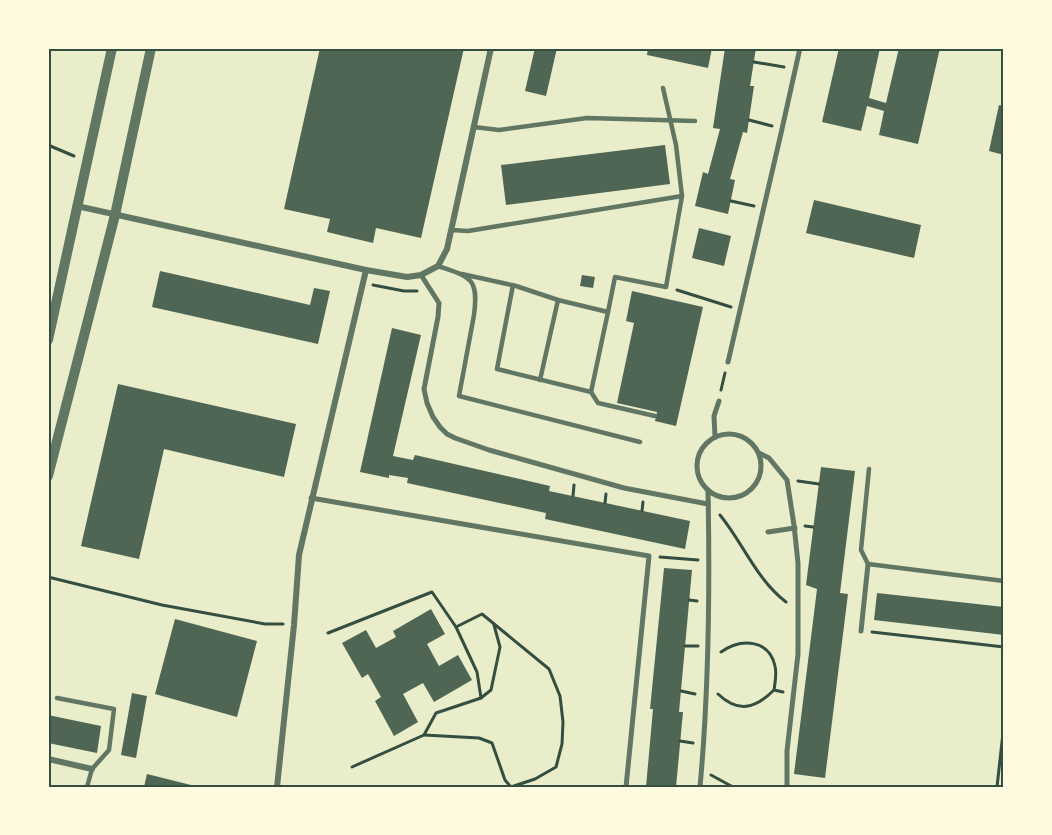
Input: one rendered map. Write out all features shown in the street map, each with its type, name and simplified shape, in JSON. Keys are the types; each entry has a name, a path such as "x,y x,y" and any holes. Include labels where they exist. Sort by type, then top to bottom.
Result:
{"street":[{"path":"48,340 112,48"},
{"path":"48,476 115,215 151,48"},
{"path":"77,206 366,270 407,277 421,275 438,266 447,249 490,48"},
{"path":"728,362 800,48"},
{"path":"277,787 299,555 366,270"},
{"path":"421,275 439,303 424,389 426,404 447,434 489,450 624,488 708,504"},
{"path":"715,437 714,416 719,401"},
{"path":"735,434 753,444 759,453 760,474 748,492 738,496 727,498 717,496 701,482 697,472 700,451 715,437 735,434"},
{"path":"759,453 769,458 787,480 798,563 798,654 787,751 787,787"},
{"path":"700,787 705,732 709,561 708,490"},
{"path":"311,498 649,556 626,787"},
{"path":"768,532 795,528"},
{"path":"861,631 868,564"},
{"path":"48,759 92,769"}],"lane":[{"path":"591,392 615,277 666,287 682,196 676,145 663,88"},
{"path":"474,127 499,130 587,118 695,121"},
{"path":"452,230 468,231 682,196"},
{"path":"438,266 608,312"},
{"path":"462,274 471,280 475,288 476,302 459,396 640,442"},
{"path":"513,285 497,369 591,392 598,403 655,416"},
{"path":"540,380 558,300"},
{"path":"869,469 861,550 868,564 1004,581"},
{"path":"57,698 114,709 109,750 92,769 87,787"}],"path":[{"path":"754,62 795,69"},
{"path":"749,120 782,129"},
{"path":"730,201 764,208"},
{"path":"666,287 740,310"},
{"path":"719,401 728,362"},
{"path":"787,480 819,484"},
{"path":"708,504 722,516 759,574 776,594 799,613"},
{"path":"649,556 709,561"},
{"path":"48,578 162,605 265,624 294,625"},
{"path":"328,633 432,592 456,627 477,672 481,698"},
{"path":"352,767 424,735 479,738 492,743 505,780 511,787 535,779 556,767 562,744 563,722 560,696 549,669 482,614 456,627"},
{"path":"424,735 436,713 481,698 491,690 500,647 494,623"},
{"path":"861,631 1004,647"},
{"path":"717,692 731,705 750,706 763,701 774,690 776,671 775,663 768,652 760,646 741,642 721,652"},
{"path":"774,690 793,695"},
{"path":"997,787 1004,724"},
{"path":"702,770 732,787"}],"building":[{"path":"320,48 464,48 421,238 376,228 373,243 327,232 330,219 284,209"},
{"path":"535,48 557,48 546,96 525,91"},
{"path":"648,48 712,48 708,68 647,55"},
{"path":"725,48 756,48 750,86 754,86 747,133 743,132 730,179 735,180 728,214 695,206 703,172 708,174 720,129 713,128"},
{"path":"839,48 880,48 869,98 886,103 899,48 940,48 918,144 879,135 884,111 867,106 861,131 822,122"},
{"path":"999,105 1004,106 1004,155 989,151"},
{"path":"665,145 670,184 506,205 501,165"},
{"path":"814,200 921,225 914,258 806,233"},
{"path":"699,228 731,236 724,266 692,258"},
{"path":"160,271 310,305 314,288 330,291 318,344 152,307"},
{"path":"582,275 595,277 593,288 580,286"},
{"path":"632,291 703,307 676,426 655,421 657,412 617,403 634,323 626,321"},
{"path":"392,328 421,335 393,456 413,460 415,455 550,486 549,491 690,521 685,549 545,519 546,513 407,483 408,478 389,475 389,478 360,472"},
{"path":"118,384 296,424 284,477 164,449 139,559 81,546"},
{"path":"821,467 855,471 840,593 848,594 825,778 794,774 817,589 806,585"},
{"path":"664,568 692,570 679,712 683,712 676,787 646,787 653,709 650,709"},
{"path":"877,593 1004,607 1004,635 874,620"},
{"path":"431,609 445,634 427,644 439,666 458,655 472,680 434,702 423,683 403,694 418,722 394,736 375,701 381,697 368,674 362,678 342,643 366,630 376,648 396,637 393,631"},
{"path":"175,619 257,641 237,717 155,694"},
{"path":"132,693 147,696 136,758 121,755"},
{"path":"48,715 101,726 97,753 48,743"},
{"path":"147,774 195,786 195,787 144,787"}]}
